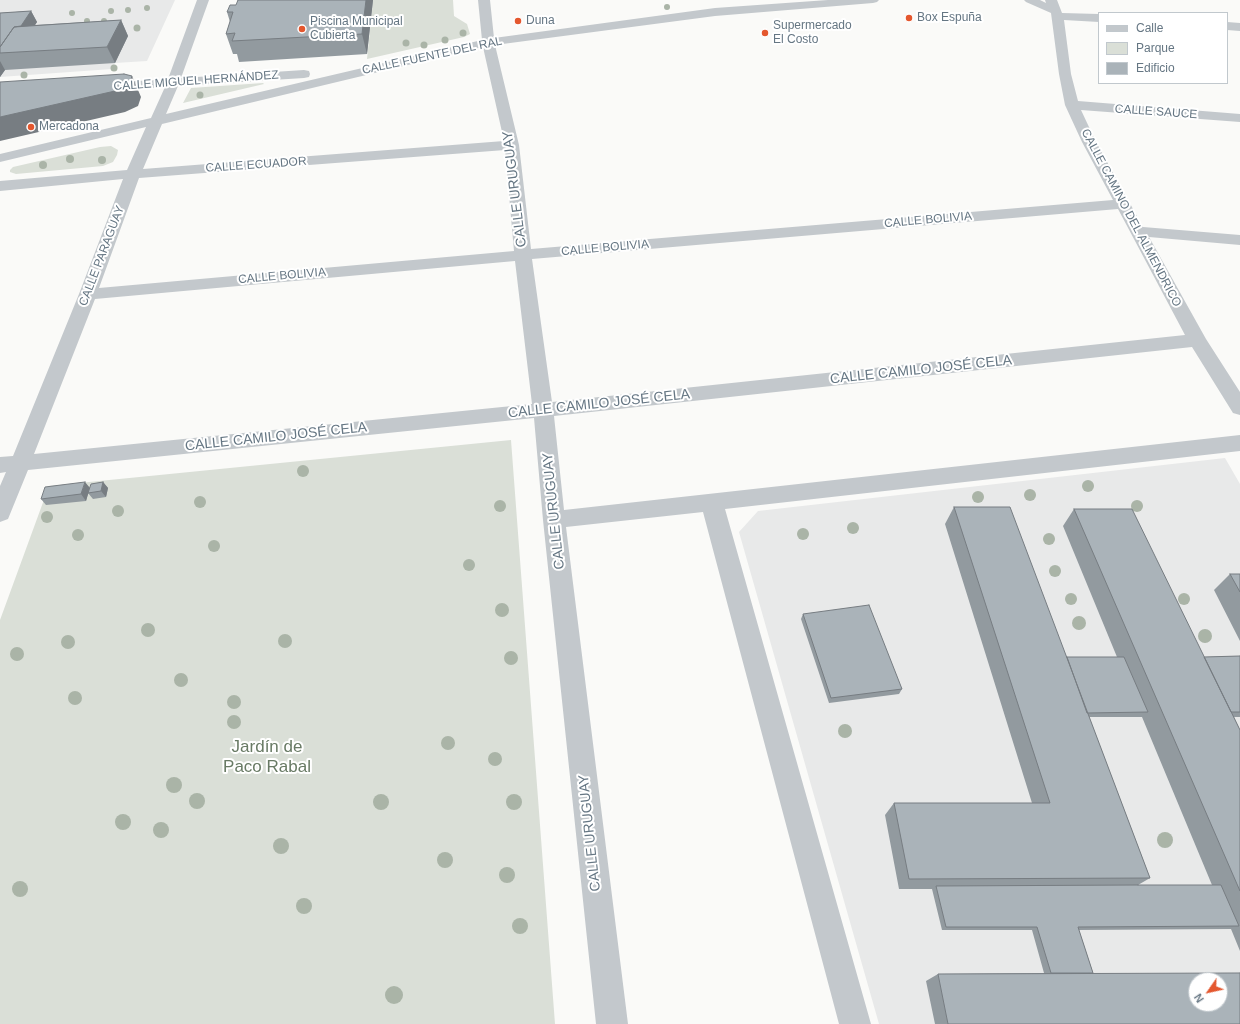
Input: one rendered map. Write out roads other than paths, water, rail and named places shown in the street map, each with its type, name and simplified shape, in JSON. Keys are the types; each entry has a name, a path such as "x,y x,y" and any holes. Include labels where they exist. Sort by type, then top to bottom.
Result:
{"street":[{"name":"CALLE PARAGUAY","path":"0,513 88,294 133,174 173,83 203,0"},
{"name":"CALLE URUGUAY","path":"484,0 488,42 512,145 523,255 543,410 554,520 612,1024"},
{"name":"CALLE FUENTE DEL RAL","path":"0,158 488,42 773,4 873,0"},
{"path":"1030,0 1057,14 1098,18"},
{"name":"CALLE CAMINO DEL ALMENDRICO","path":"1051,0 1057,14 1065,74 1072,105 1089,142 1197,340 1240,408"},
{"path":"1057,14 1069,3"},
{"path":"1228,26 1240,27"},
{"name":"CALLE MIGUEL HERNÁNDEZ","path":"94,88 367,70"},
{"name":"CALLE SAUCE","path":"1072,105 1240,118"},
{"name":"CALLE ECUADOR","path":"0,186 133,174 512,145"},
{"name":"CALLE BOLIVIA","path":"88,294 1122,204"},
{"path":"1137,231 1240,240"},
{"name":"CALLE CAMILO JOSÉ CELA","path":"0,465 543,410 1197,340"},
{"path":"554,520 1240,443"},
{"path":"712,503 855,1024"}],"place":[{"name":"Box Espuña","path":"909,18"},
{"name":"Duna","path":"518,21"},
{"name":"Piscina Municipal Cubierta","path":"302,29"},
{"name":"Supermercado El Costo","path":"765,33"},
{"name":"Mercadona","path":"31,127"}],"park label":[{"name":"Jardín de Paco Rabal","path":"267,757"}]}
